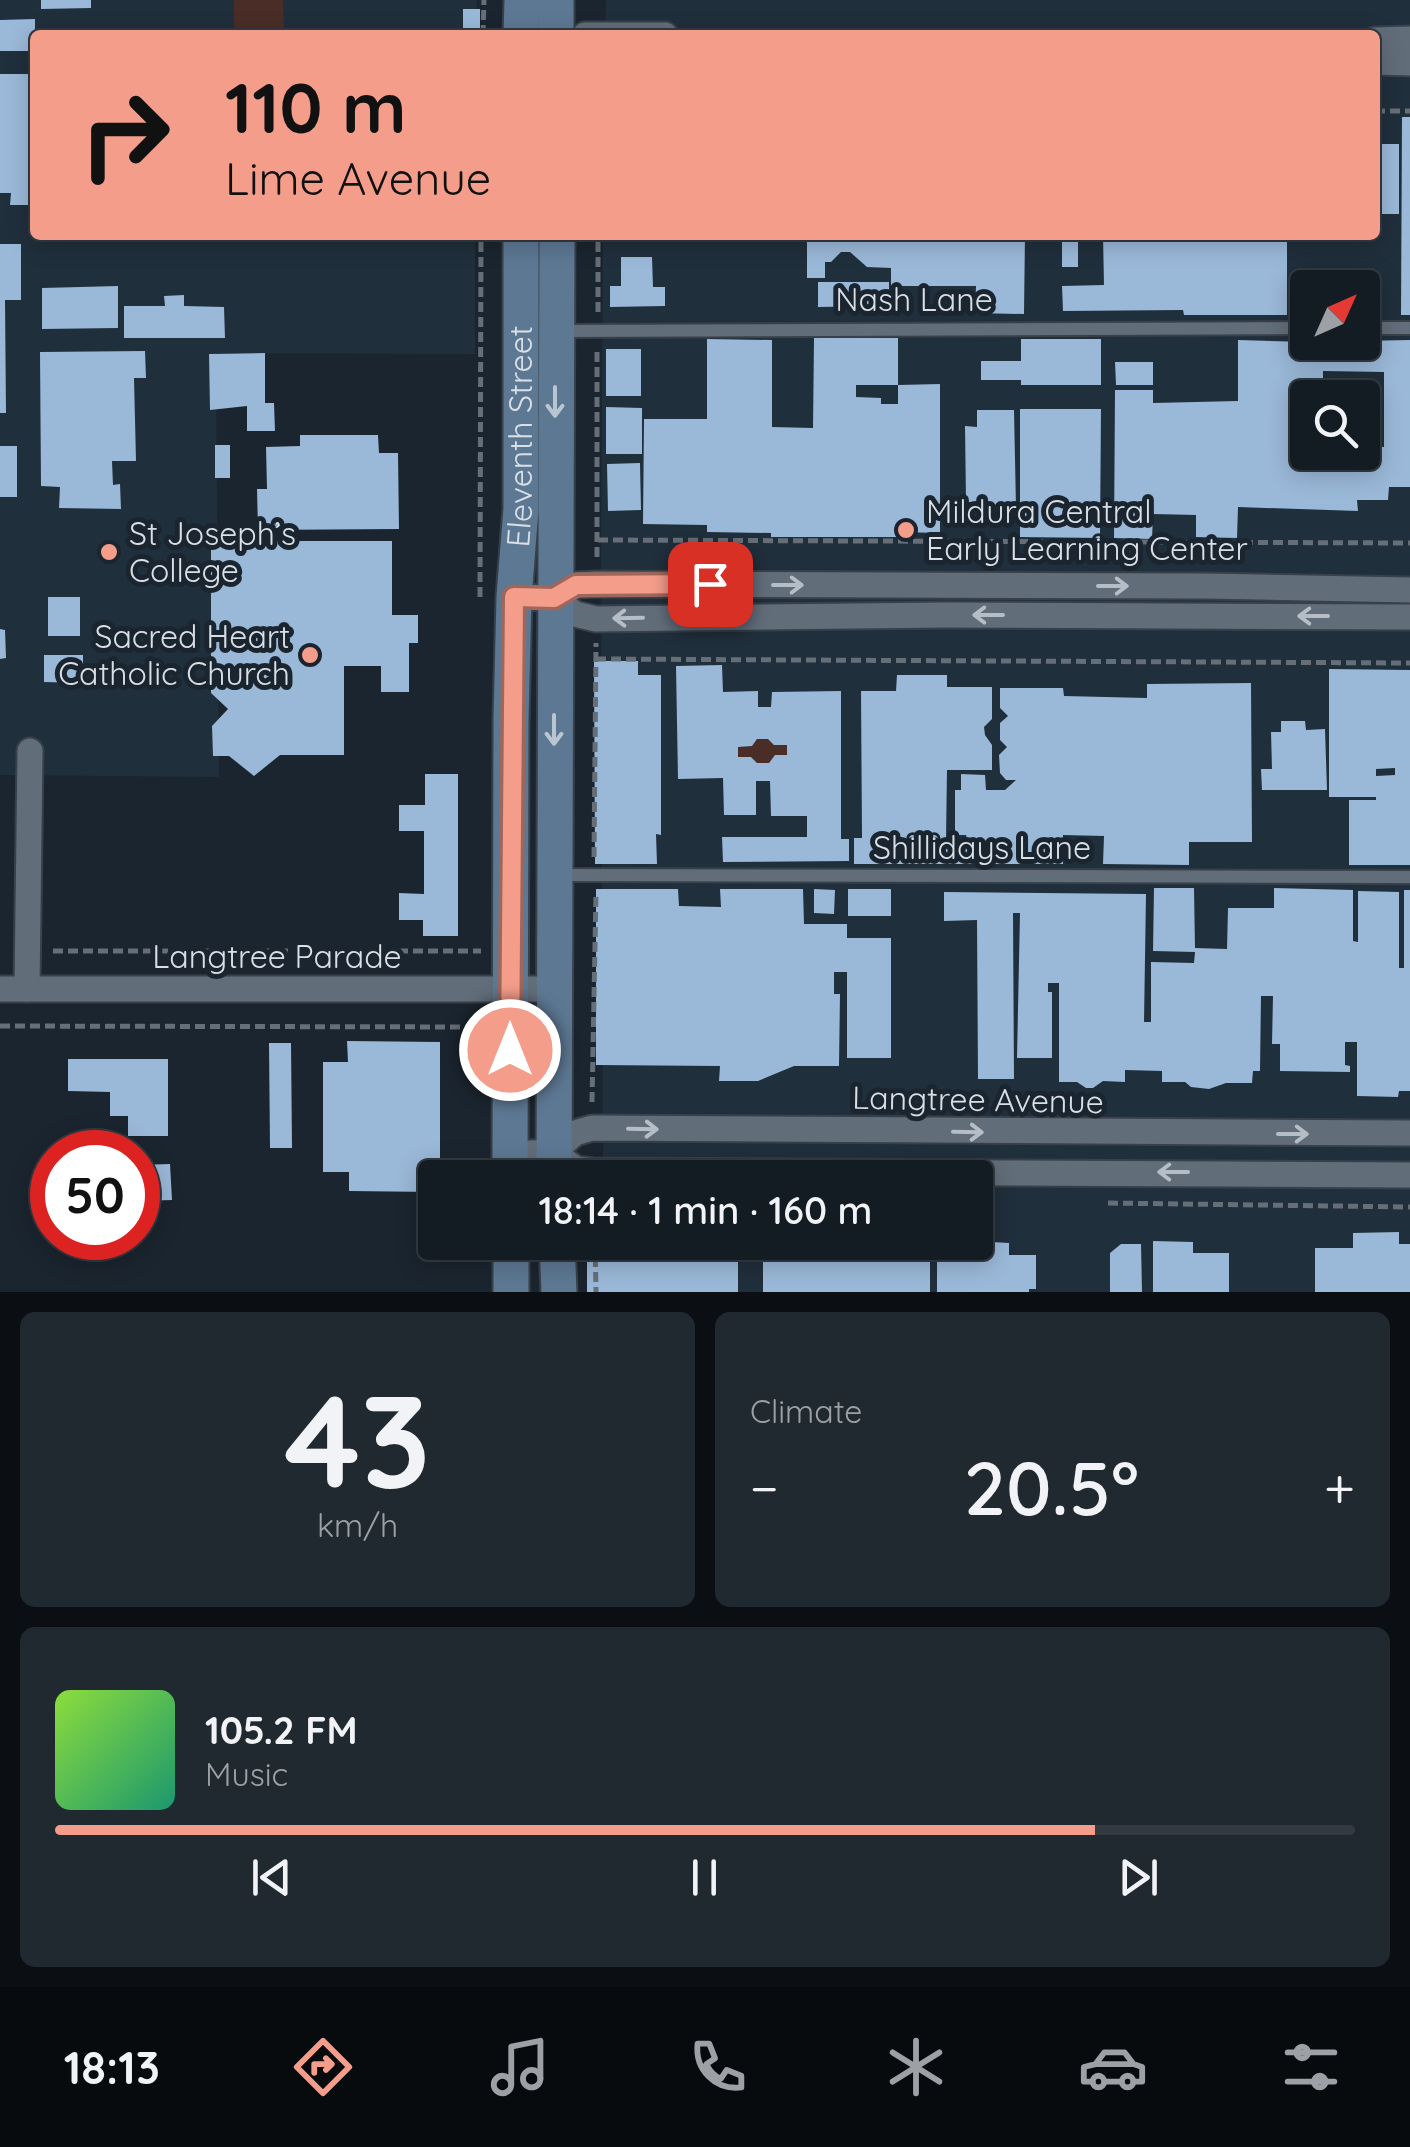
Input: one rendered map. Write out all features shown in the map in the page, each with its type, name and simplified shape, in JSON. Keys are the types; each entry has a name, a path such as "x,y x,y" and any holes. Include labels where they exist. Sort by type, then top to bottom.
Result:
{"main road":[{"path":"521,30 522,0"},
{"path":"556,0 556,30"},
{"name":"Eleventh Street","path":"522,240 538,330 554,598 554,1160"},
{"name":"Eleventh Street","path":"510,1160 514,597 538,330 556,240"},
{"path":"510,1260 511,1292"},
{"path":"558,1260 559,1292"}],"street":[{"path":"1380,40 1410,40"},
{"path":"1380,62 1410,63"},
{"path":"514,597 554,598 576,585 596,584 1410,590"},
{"path":"554,598 575,614 596,619 945,615 1410,617"},
{"path":"27,989 30,751"},
{"name":"Langtree Parade","path":"0,989 554,989"},
{"path":"557,1160 575,1133 592,1128"},
{"name":"Langtree Avenue","path":"592,1128 1410,1133"},
{"path":"993,1173 1410,1175"}],"lane":[{"name":"Nash Lane","path":"538,330 1290,328"},
{"path":"1380,328 1410,328"},
{"name":"Shillidays Lane","path":"554,875 1410,877"}],"path":[{"path":"483,30 484,0"},
{"path":"1380,111 1410,111"},
{"path":"596,584 598,240"},
{"path":"597,540 1410,543"},
{"path":"592,1128 596,619"},
{"path":"596,659 1410,662"},
{"path":"27,952 481,951"},
{"path":"0,1026 480,1027"},
{"path":"1094,1203 1410,1206"},
{"path":"596,1260 596,1292"}],"shaded area":[{"name":"St Joseph’s College","path":"0,0 477,0 476,30 30,30 30,240 475,240 475,354 216,353 219,777 0,775"},
{"path":"234,0 283,0 284,30 234,30"},
{"path":"606,0 1410,0 1410,1292 604,1292 603,1260 993,1260 993,1160 603,1160 603,240 1380,240 1380,30 605,30"},
{"path":"757,739 787,745 787,755 775,755 769,763 738,757 738,747 751,746"}],"building":[{"path":"41,0 91,0 91,8 41,9"},
{"path":"463,9 480,9 480,30 463,30"},
{"path":"35,19 35,30 30,30 30,51 0,51 0,20"},
{"path":"0,74 30,74 30,205 10,205 11,193 0,193"},
{"path":"1402,117 1410,117 1410,315 1401,315"},
{"path":"1380,144 1399,144 1399,214 1380,214"},
{"path":"807,240 1025,240 1024,314 975,313 976,286 891,286 891,268 867,267 850,252 841,252 831,262 825,262 825,278 807,278"},
{"path":"1062,240 1078,240 1078,267 1062,267"},
{"path":"1103,240 1287,240 1287,315 1184,315 1183,310 1063,311 1062,286 1104,285"},
{"path":"0,244 21,244 21,300 5,300 6,413 0,413"},
{"path":"621,257 652,257 653,287 665,287 665,306 610,307 610,286 621,286"},
{"path":"818,282 889,282 889,306 818,307"},
{"path":"118,286 118,328 42,329 42,288"},
{"path":"184,295 184,306 224,307 225,338 124,338 124,306 165,306 164,296"},
{"path":"814,338 898,338 898,385 940,384 940,533 898,532 898,537 771,537 771,533 707,532 707,525 643,524 644,419 707,419 707,339 772,340 772,427 813,428","holes":["856,385 898,385 898,404 881,404 881,398 856,397"]},
{"path":"1021,339 1101,339 1101,385 1021,385 1021,380 981,380 981,361 1021,361"},
{"path":"1238,340 1290,341 1290,360 1380,360 1380,341 1410,340 1410,487 1389,487 1388,500 1357,500 1358,511 1238,507 1237,538 1196,537 1196,515 1153,514 1152,539 1114,538 1115,390 1153,390 1153,403 1238,401"},
{"path":"606,349 641,349 641,396 606,396"},
{"path":"145,351 146,378 134,378 136,461 112,461 113,485 120,484 121,509 59,508 60,487 41,486 40,352"},
{"path":"265,353 265,403 274,403 275,431 247,431 247,406 210,410 209,354"},
{"path":"1115,362 1153,362 1153,385 1116,385"},
{"path":"606,407 642,408 642,454 606,454"},
{"path":"1020,409 1101,409 1100,538 1020,537"},
{"path":"977,410 1014,410 1016,508 966,502 965,426 977,427"},
{"path":"300,435 378,435 379,453 398,453 399,529 258,530 257,489 267,489 266,447 300,446"},
{"path":"215,445 230,445 230,478 215,478"},
{"path":"0,446 17,446 17,497 0,497"},
{"path":"640,463 641,510 608,511 607,464"},
{"name":"Sacred Heart Catholic Church","path":"211,541 392,541 392,615 418,615 418,643 409,643 409,692 381,692 381,666 344,666 344,755 280,755 254,776 229,756 213,756 212,726 228,709 211,693"},
{"path":"48,597 80,597 80,636 48,636"},
{"path":"0,629 5,630 6,658 0,659"},
{"path":"44,655 83,655 83,683 44,682"},
{"path":"594,661 638,661 638,675 661,675 661,835 656,834 657,864 595,864"},
{"path":"722,665 723,692 758,691 758,707 771,707 772,692 841,691 841,839 849,839 849,861 723,862 722,837 807,837 807,816 771,816 770,781 756,781 756,815 724,815 723,778 678,779 676,666","holes":["768,739 774,745 787,745 787,755 775,755 769,763 738,757 738,747"]},
{"path":"1329,669 1410,670 1410,865 1349,865 1349,800 1376,797 1329,797","holes":["1395,768 1395,775 1376,776 1376,769"]},
{"path":"897,675 947,675 947,687 992,687 992,719 984,727 992,745 992,770 947,770 946,840 967,839 966,835 955,835 955,790 961,790 961,774 985,775 986,790 1005,790 1016,780 1006,780 1000,773 999,755 1007,747 1000,740 1000,723 1008,716 1000,708 1000,688 1063,688 1064,696 1147,698 1147,684 1251,683 1252,842 1189,842 1189,865 1103,864 1104,836 1063,835 1063,864 854,864 854,838 862,838 861,691 896,691"},
{"path":"1281,721 1305,721 1306,730 1325,729 1327,790 1262,790 1261,769 1272,769 1271,732 1281,732"},
{"path":"425,774 458,774 458,936 423,936 423,920 399,920 399,893 424,894 424,831 399,831 399,805 425,805"},
{"path":"1154,888 1194,888 1195,948 1227,949 1228,908 1274,908 1274,888 1353,890 1353,941 1358,942 1358,891 1399,892 1399,968 1404,968 1404,890 1410,890 1410,1091 1399,1091 1398,1097 1357,1096 1357,1042 1345,1042 1345,1065 1350,1066 1350,1072 1280,1071 1280,1044 1272,1044 1273,996 1261,996 1260,1071 1253,1071 1252,1083 1226,1083 1209,1089 1191,1087 1185,1082 1162,1082 1162,1071 1125,1070 1125,1082 1103,1081 1093,1088 1077,1082 1059,1082 1059,983 1048,983 1048,992 1052,992 1052,1058 1017,1058 1020,913 1013,913 1014,1079 978,1079 977,920 944,921 944,892 1146,894 1144,1022 1151,1022 1151,962 1194,963 1195,952 1153,951"},
{"path":"596,889 678,889 679,906 721,907 720,889 803,889 804,924 847,924 847,938 891,938 891,1058 847,1058 847,972 834,972 834,994 840,994 839,1066 794,1066 758,1081 719,1081 720,1066 596,1065"},
{"path":"814,889 835,890 834,914 814,913"},
{"path":"848,889 891,889 891,916 848,916"},
{"path":"347,1041 440,1042 440,1160 418,1160 418,1192 349,1191 349,1172 323,1172 323,1062 348,1062"},
{"path":"269,1043 291,1043 292,1148 270,1148"},
{"path":"68,1059 168,1059 168,1136 160,1136 160,1130 128,1130 128,1116 110,1116 110,1092 68,1091"},
{"path":"160,1164 170,1164 172,1200 160,1200"},
{"path":"1399,1232 1399,1244 1410,1244 1410,1292 1315,1292 1315,1248 1353,1248 1353,1233"},
{"path":"1153,1241 1193,1242 1193,1253 1229,1253 1229,1292 1153,1292"},
{"path":"993,1242 1009,1243 1009,1255 1036,1255 1036,1289 1029,1292 937,1292 937,1260 993,1260"},
{"path":"1121,1244 1141,1244 1142,1292 1110,1292 1110,1253"},
{"path":"587,1260 738,1260 738,1292 587,1292"},
{"path":"763,1260 930,1260 930,1292 763,1292"}],"place":[{"name":"Mildura Central Early Learning Center","path":"906,530"},
{"name":"St Joseph’s College","path":"109,552"},
{"name":"Sacred Heart Catholic Church","path":"310,655"}],"route":[{"path":"510,1050 514,597 554,598 576,585 710,584"}]}
